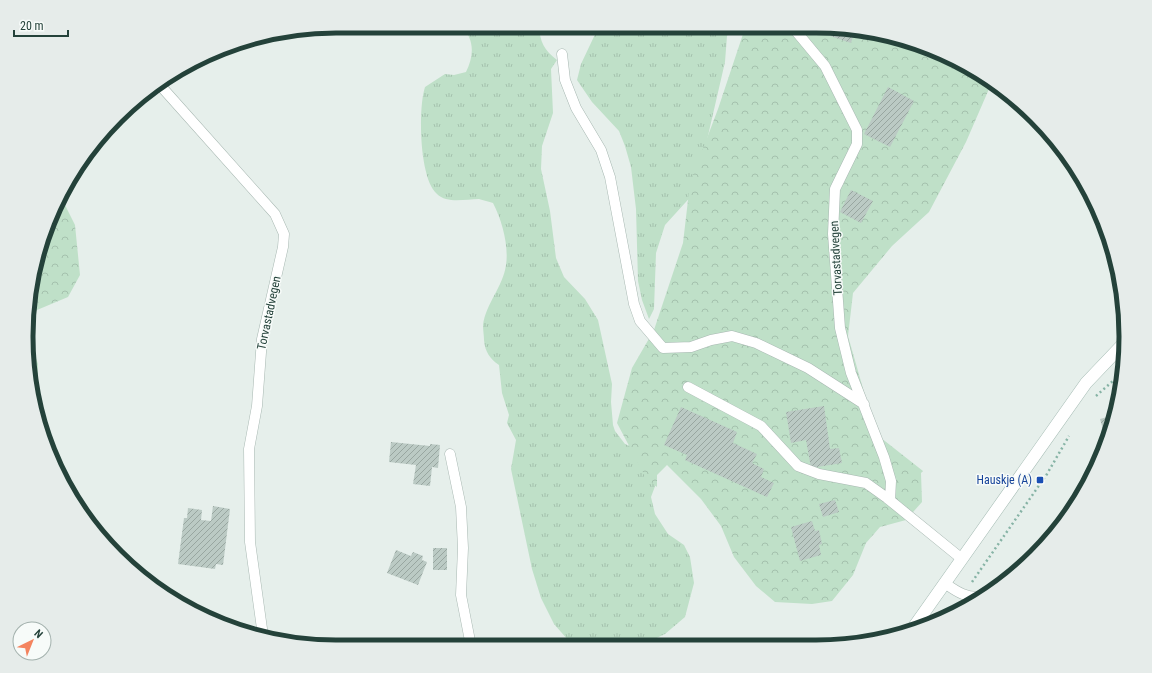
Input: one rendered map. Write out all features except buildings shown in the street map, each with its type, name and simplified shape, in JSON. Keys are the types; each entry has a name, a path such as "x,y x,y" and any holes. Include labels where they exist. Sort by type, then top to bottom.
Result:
{"main road":[{"path":"917,622 946,584 1086,383 1118,349"}],"lane":[{"name":"Torvastadvegen","path":"798,33 825,66 857,130 857,144 836,189 834,234 840,328 851,373 884,457 890,481 890,500"},
{"path":"562,54 565,80 576,108 601,150 610,177 634,304 640,321 662,348 691,347 711,340 732,336 756,343 808,368 864,404"},
{"name":"Torvastadvegen","path":"163,88 275,214 284,234 273,294 262,339 257,406 249,449 250,542 262,631"},
{"path":"688,387 761,426 798,466 819,474 866,483 890,500 962,559"},
{"path":"450,454 461,507 463,548 461,595 470,640"},
{"path":"946,584 957,592 971,597"}],"path":[{"path":"1095,398 1116,378"},
{"path":"955,606 1047,474 1071,432"}],"green space":[{"path":"467,33 540,33 546,49 557,60 551,69 553,113 542,146 541,169 550,211 556,258 564,277 585,299 598,320 612,384 611,402 615,431 625,444 637,449 657,481 651,497 655,514 668,534 684,545 690,557 694,583 685,617 665,634 652,640 568,640 554,624 541,598 532,569 511,469 516,440 507,423 509,415 502,393 499,365 488,355 484,340 483,325 487,309 502,281 506,265 506,242 502,225 493,203 479,199 451,200 437,194 431,186 423,159 421,110 425,87 445,74 454,75 466,72 472,54"},
{"path":"596,33 728,33 725,62 695,192 665,225 656,253 654,309 649,319 642,300 638,281 636,209 631,167 619,131 592,102 577,80 581,64"},
{"path":"743,34 835,34 894,43 950,64 989,88 966,142 929,212 892,246 853,293 848,336 876,434 923,471 921,473 922,502 906,520 880,527 866,543 853,575 832,601 812,604 775,602 756,586 734,557 721,526 701,499 667,465 657,475 657,487 646,478 617,423 632,368 654,330 683,243 690,183 718,109"},
{"path":"64,203 75,225 80,275 68,297 37,310 34,313 43,258"},
{"path":"34,352 38,364 37,386"}],"place":[{"name":"Hauskje (A)","path":"1040,480"}]}
